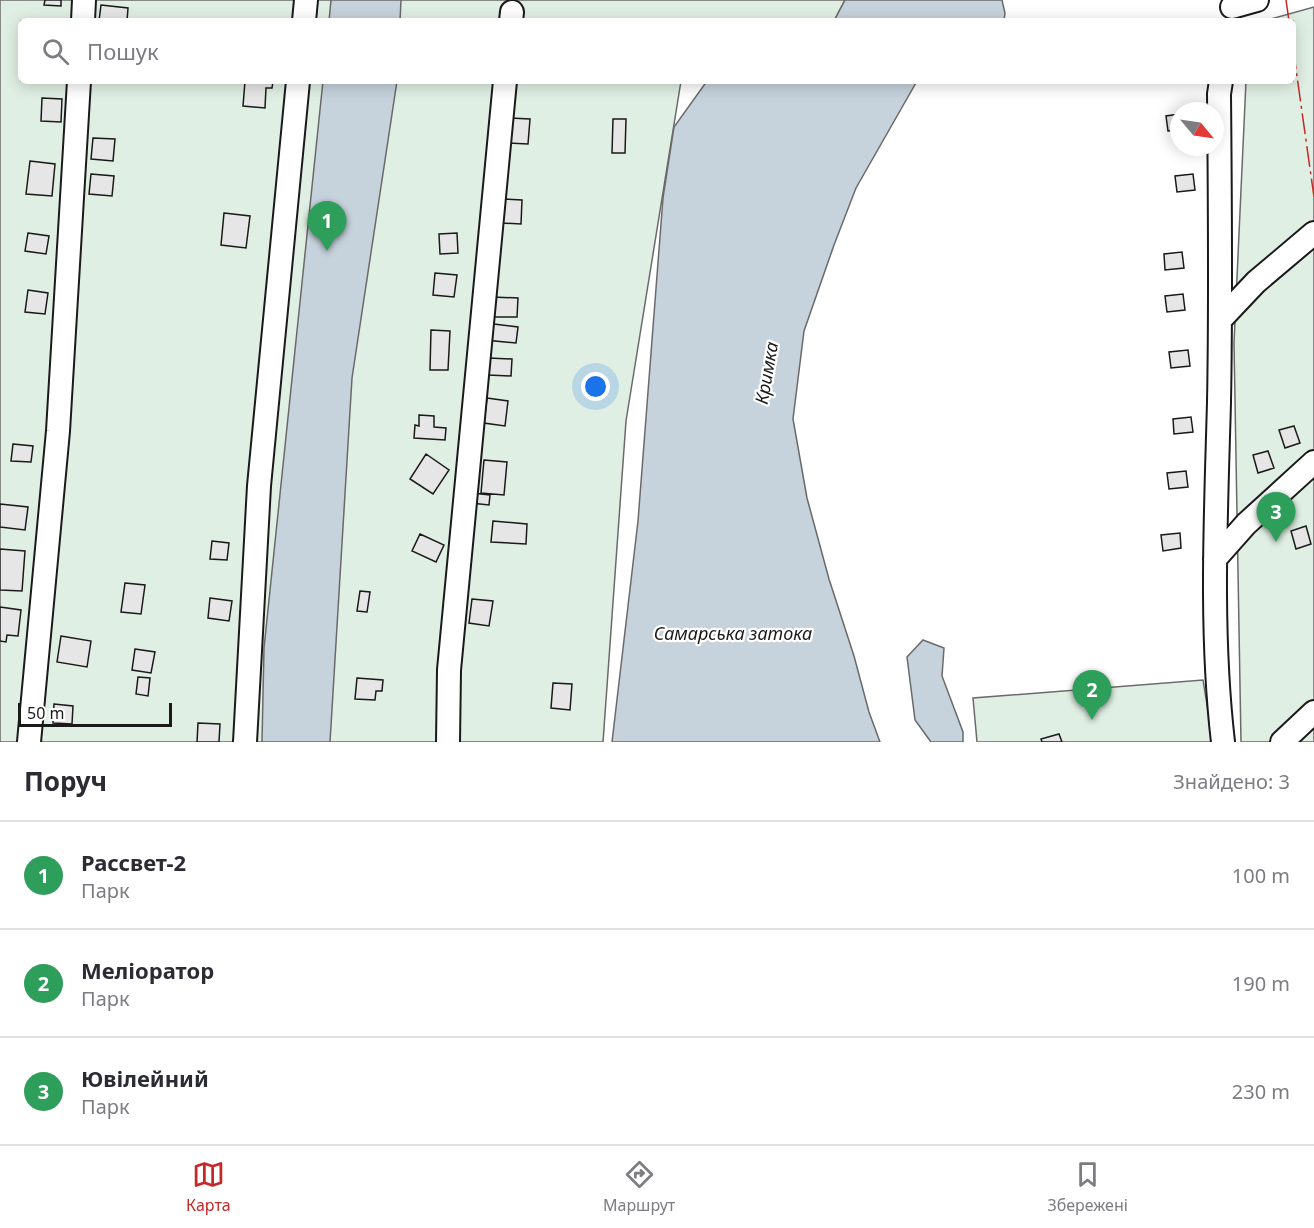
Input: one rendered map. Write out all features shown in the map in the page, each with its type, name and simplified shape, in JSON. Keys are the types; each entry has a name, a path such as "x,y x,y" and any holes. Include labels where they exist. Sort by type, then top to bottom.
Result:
{"street":[{"path":"82,18 84,0"},
{"path":"304,18 306,0"},
{"path":"1231,9 1257,0"},
{"path":"29,742 58,431 79,84"},
{"path":"245,742 259,486 298,84"},
{"path":"448,742 449,670 505,84"},
{"path":"1219,741 1215,559 1221,319 1221,84"},
{"path":"1221,319 1256,282 1314,233"},
{"path":"1215,559 1246,524 1314,462"},
{"path":"1282,742 1314,712"}],"green space":[{"path":"0,0 845,0 836,18 18,18 18,84 681,84 626,421 603,742 0,742"},
{"path":"1314,7 1314,742 1241,742 1234,343 1246,84 1296,84 1296,18 1275,18"},
{"path":"1203,680 1213,742 977,742 973,698"}],"water":[{"path":"331,0 401,0 400,18 329,18"},
{"path":"845,0 1002,0 1005,13 1004,18 836,18"},
{"path":"323,84 397,84 352,378 330,742 262,742 264,648"},
{"name":"Самарська затока","path":"705,84 915,84 856,188 834,245 804,331 793,419 807,498 829,579 880,742 612,742 638,521 663,198 674,127"},
{"path":"923,640 944,648 942,676 963,732 963,742 931,742 915,720 907,657"}],"building":[{"path":"45,0 61,0 61,6 44,5"},
{"path":"101,5 128,8 127,18 99,18"},
{"path":"245,84 273,84 272,88 266,88 265,108 243,106"},
{"path":"42,98 62,99 61,122 41,121"},
{"path":"1170,115 1170,131 1168,131 1166,116"},
{"path":"510,118 530,119 528,144 508,143"},
{"path":"613,119 626,119 625,153 612,153"},
{"path":"93,138 115,139 113,161 91,159"},
{"path":"30,161 55,164 52,196 26,194"},
{"path":"91,174 114,176 112,196 89,194"},
{"path":"1193,174 1195,190 1177,192 1175,176"},
{"path":"503,199 522,200 521,224 502,223"},
{"path":"224,213 250,216 246,248 221,245"},
{"path":"28,233 49,236 46,254 25,251"},
{"path":"457,233 458,253 440,254 439,234"},
{"path":"1182,252 1184,268 1165,270 1164,254"},
{"path":"435,273 457,275 454,297 433,295"},
{"path":"28,290 48,293 45,314 25,312"},
{"path":"1183,294 1185,310 1167,312 1165,296"},
{"path":"492,297 518,298 517,317 491,317"},
{"path":"486,323 518,327 516,343 485,340"},
{"path":"431,330 450,331 448,370 430,370"},
{"path":"1188,350 1190,366 1171,368 1169,352"},
{"path":"489,358 512,359 511,376 488,375"},
{"path":"487,398 508,401 505,426 484,423"},
{"path":"419,415 434,416 434,427 446,428 445,440 414,438 415,425 419,426"},
{"path":"1191,417 1193,432 1174,434 1173,419"},
{"path":"1294,426 1300,443 1285,448 1279,430"},
{"path":"13,444 33,446 31,462 11,461"},
{"path":"1268,451 1274,468 1258,473 1253,455"},
{"path":"426,454 449,470 433,494 410,479"},
{"path":"484,460 507,462 504,495 481,493"},
{"path":"1186,471 1188,487 1169,489 1167,473"},
{"path":"472,493 490,495 489,505 471,503"},
{"path":"0,504 28,507 25,530 0,527"},
{"path":"493,521 527,524 526,544 491,542"},
{"path":"1306,526 1311,544 1296,549 1291,531"},
{"path":"1180,533 1181,548 1163,551 1161,535"},
{"path":"420,534 444,545 436,562 412,551"},
{"path":"212,541 229,543 227,560 210,559"},
{"path":"0,549 25,551 22,591 0,590"},
{"path":"125,583 145,585 141,614 121,612"},
{"path":"360,591 370,592 367,612 357,611"},
{"path":"210,598 232,601 229,621 208,618"},
{"path":"472,599 493,601 489,626 469,623"},
{"path":"0,607 21,610 18,636 7,635 6,642 0,641"},
{"path":"61,636 91,641 87,667 57,662"},
{"path":"135,649 155,652 151,673 132,670"},
{"path":"138,677 150,678 148,696 136,694"},
{"path":"357,678 383,680 382,691 376,691 375,700 355,699"},
{"path":"553,683 572,684 570,710 551,708"},
{"path":"54,704 73,706 72,724 53,723"},
{"path":"198,723 220,724 219,742 197,742"},
{"path":"1059,734 1062,742 1042,742 1041,739"}],"power":[{"path":"1286,0 1289,18"},
{"path":"1296,69 1314,197"}],"place":[{"name":"Рассвет-2","path":"327,251"},
{"name":"Ювілейний","path":"1276,542"},
{"name":"Меліоратор","path":"1092,720"}],"water label":[{"name":"Кримка","path":"767,373"}]}
